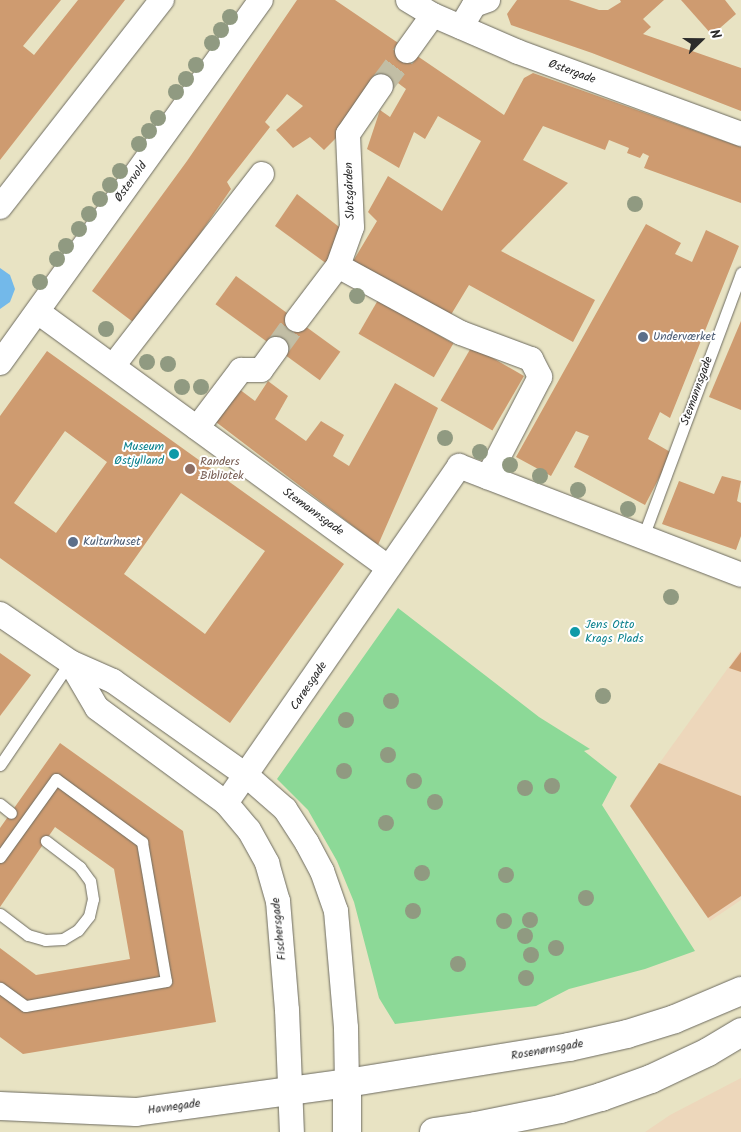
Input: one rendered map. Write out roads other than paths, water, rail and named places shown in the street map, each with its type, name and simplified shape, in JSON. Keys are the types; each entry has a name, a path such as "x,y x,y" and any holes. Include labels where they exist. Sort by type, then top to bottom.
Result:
{"main road":[{"name":"Rosenørnsgade","path":"347,1082 569,1047 627,1034 675,1019 741,991"},
{"path":"434,1132 560,1109 601,1098 651,1080 708,1052 741,1032"},
{"name":"Havnegade","path":"0,1106 136,1112 347,1082"},
{"path":"347,1082 347,1132"}],"street":[{"path":"0,207 162,0"},
{"name":"Østervold","path":"0,363 261,0"},
{"name":"Østergade","path":"408,0 433,15 518,52 741,134"},
{"path":"461,27 474,5 488,0"},
{"path":"407,51 433,15"},
{"name":"Slotsgården","path":"297,320 338,266 352,226 348,134 381,86"},
{"path":"113,366 262,174"},
{"path":"338,266 461,333 532,359 540,377 488,476"},
{"name":"Stemannsgade","path":"38,312 388,566"},
{"path":"198,428 241,370 260,370 276,349"},
{"path":"388,566 459,466 741,575"},
{"name":"Carøesgade","path":"226,803 388,566"},
{"name":"Fischersgade","path":"0,614 70,662 112,681 246,775 285,809 308,843 322,872 336,911 346,1028 347,1082"},
{"name":"Fischersgade","path":"70,662 97,708 226,803 249,830 267,862 278,901 287,1010 292,1132"}],"lane":[{"name":"Stemannsgade","path":"643,537 741,273"},
{"path":"0,766 70,662"},
{"path":"0,857 56,779 142,842 166,981 25,1006 0,988"},
{"path":"0,804 10,813"},
{"path":"0,914 28,935 45,940 63,939 78,930 89,916 93,899 90,881 80,867 46,841"}],"water":[{"path":"0,268 10,275 15,289 10,302 0,309"}],"tunnel":[{"path":"381,86 407,51"},
{"path":"276,349 297,320"}],"place":[{"name":"Underværket","path":"643,337"},
{"name":"Museum Østjylland","path":"174,454"},
{"name":"Randers Bibliotek","path":"190,469"},
{"name":"Kulturhuset","path":"73,542"},
{"name":"Jens Otto Krags Plads","path":"575,632"}]}
